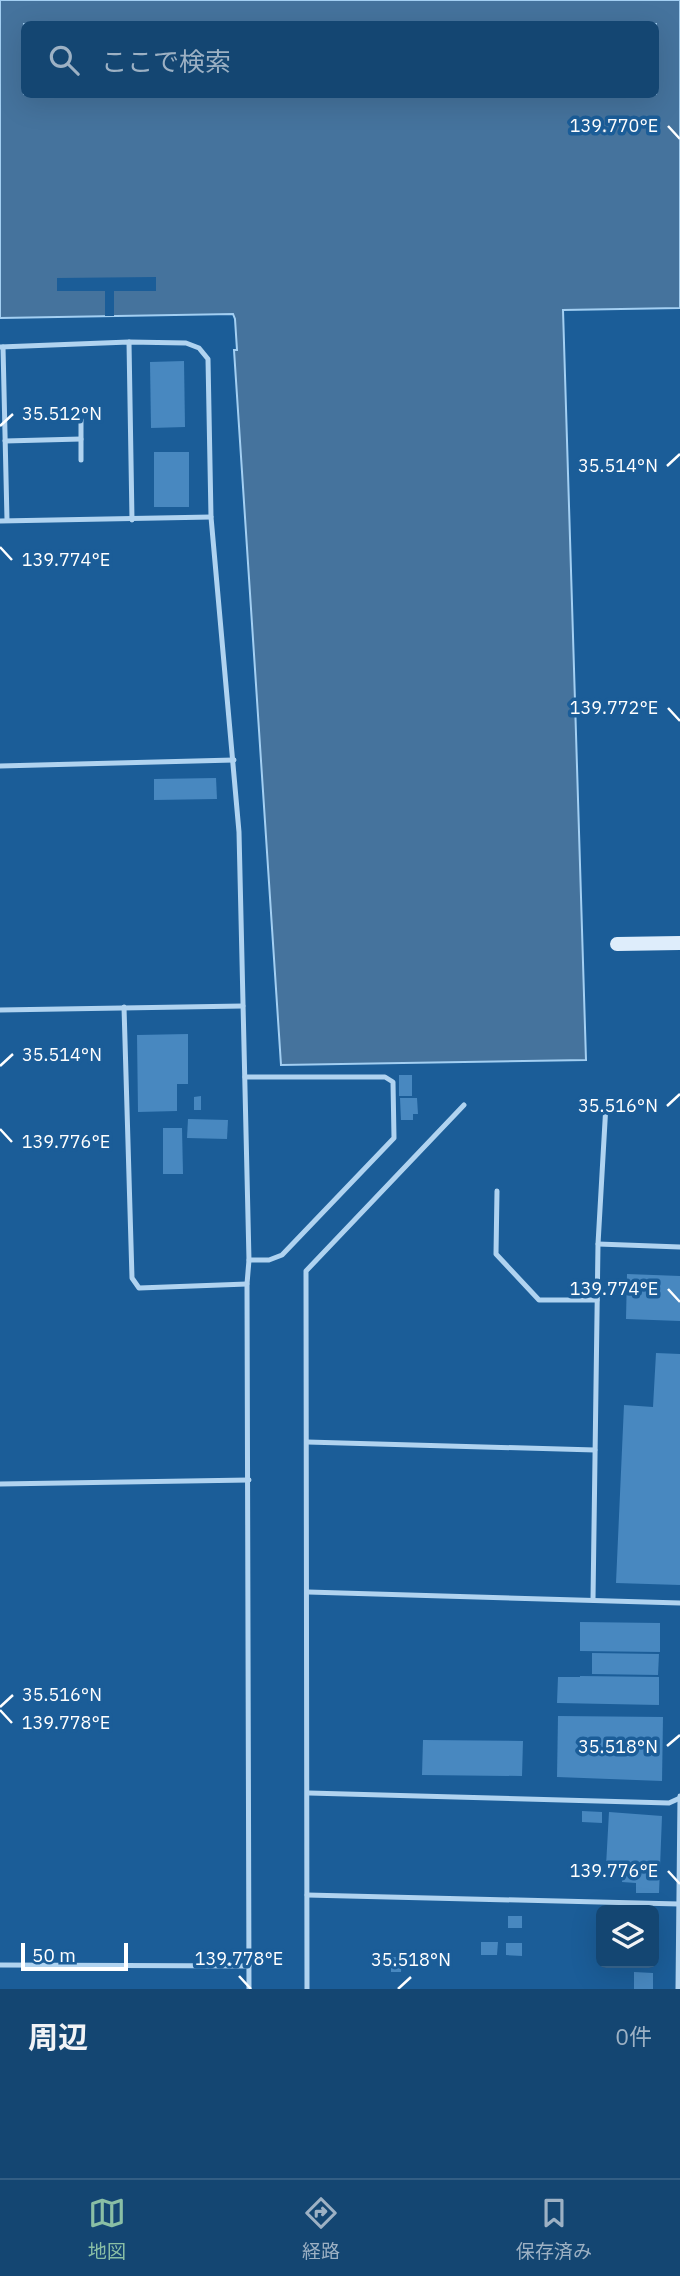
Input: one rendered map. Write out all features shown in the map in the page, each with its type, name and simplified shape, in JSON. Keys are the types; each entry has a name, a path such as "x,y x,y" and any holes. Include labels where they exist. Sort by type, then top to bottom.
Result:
{"street":[{"path":"617,944 680,943"}],"lane":[{"path":"129,342 132,520"},
{"path":"211,517 3,521 5,441 2,347 129,342 186,343 199,348 208,359 211,517 234,760 241,880 249,1260 249,1989"},
{"path":"81,420 81,460"},
{"path":"5,441 81,439"},
{"path":"0,766 234,760"},
{"path":"0,1010 243,1006"},
{"path":"124,1007 132,1279 139,1288 247,1284"},
{"path":"245,1077 384,1077 393,1082 394,1138 282,1255 269,1260 249,1260"},
{"path":"593,1600 598,1244 606,1104"},
{"path":"307,1989 309,1793 306,1271 464,1105"},
{"path":"497,1191 496,1254 539,1300 597,1300"},
{"path":"598,1244 680,1247"},
{"path":"307,1442 595,1450"},
{"path":"0,1485 249,1480"},
{"path":"308,1592 680,1603"},
{"path":"309,1793 669,1803 680,1797 678,1989"},
{"path":"307,1895 679,1904"},
{"path":"0,1965 249,1966"}],"water":[{"path":"0,0 680,0 680,308 563,310 586,1060 281,1065 233,314 0,318"}],"pier":[{"path":"156,277 156,291 114,291 114,316 105,316 105,291 57,291 57,278"}],"building":[{"path":"184,361 185,427 151,428 150,362"},
{"path":"154,452 189,452 189,507 154,507"},
{"path":"216,778 217,799 154,800 154,779"},
{"path":"188,1034 188,1084 177,1084 177,1111 138,1112 137,1035"},
{"path":"399,1075 412,1075 412,1096 399,1096"},
{"path":"201,1096 201,1110 194,1110 194,1097"},
{"path":"400,1098 417,1098 418,1114 413,1114 413,1120 401,1120"},
{"path":"188,1119 228,1120 227,1139 187,1138"},
{"path":"163,1128 182,1128 183,1174 163,1174"},
{"path":"627,1274 680,1276 680,1321 626,1319"},
{"path":"656,1353 680,1354 680,1585 616,1583 624,1405 653,1407"},
{"path":"580,1622 660,1623 660,1652 580,1651"},
{"path":"592,1653 659,1654 658,1675 592,1674"},
{"path":"558,1677 659,1677 659,1705 557,1703"},
{"path":"558,1716 663,1717 662,1781 557,1777"},
{"path":"423,1740 523,1741 522,1776 422,1775"},
{"path":"582,1811 602,1812 602,1823 582,1822"},
{"path":"609,1812 662,1816 659,1893 636,1893 636,1883 622,1882 623,1867 606,1866"},
{"path":"508,1916 522,1916 522,1928 508,1928"},
{"path":"481,1942 498,1942 497,1955 481,1955"},
{"path":"506,1943 522,1943 522,1956 506,1955"},
{"path":"391,1957 402,1957 401,1972 391,1972"},
{"path":"634,1972 653,1973 653,1989 634,1989"}]}
